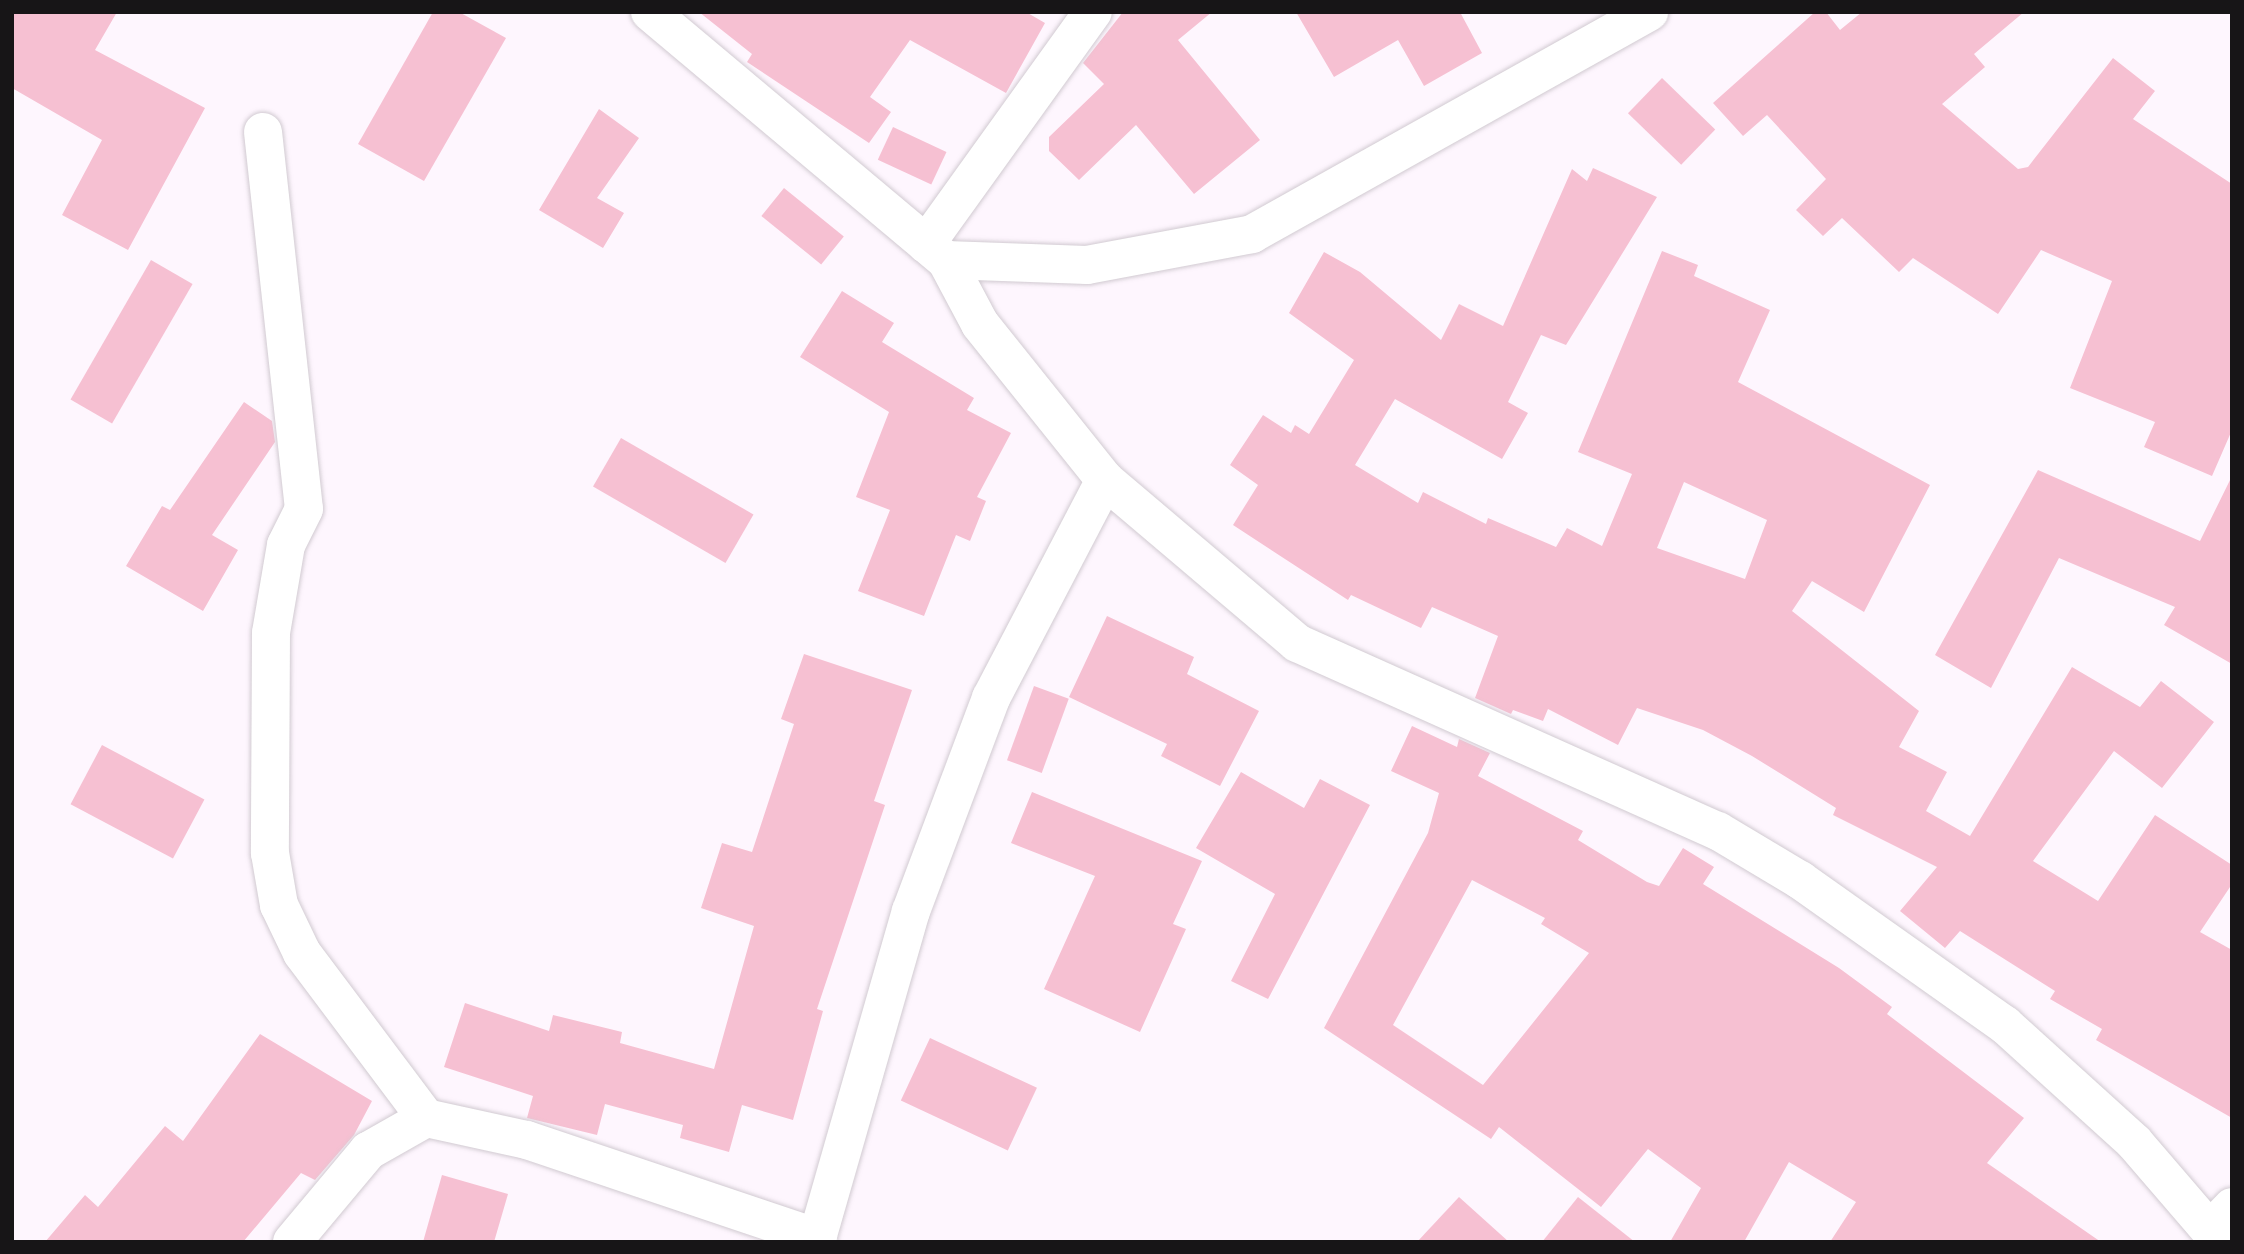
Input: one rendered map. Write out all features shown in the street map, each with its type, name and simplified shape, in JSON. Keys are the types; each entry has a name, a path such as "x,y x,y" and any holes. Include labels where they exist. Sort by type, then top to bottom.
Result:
{"street":[{"path":"650,12 936,252 980,324 1105,480 1297,643 1718,831 1800,880 2005,1025 2134,1142 2221,1226"},
{"path":"936,252 1093,12"},
{"path":"936,252 1087,265 1252,234 1649,12"},
{"path":"263,132 304,509 286,545 271,633 270,853 279,905 302,953 426,1118 527,1140 817,1240 911,911 986,711 1105,480"},
{"path":"292,1242 368,1152 426,1118"}],"building":[{"path":"12,12 117,12 95,50 205,108 128,250 62,215 102,140 12,88"},
{"path":"433,12 459,12 506,38 424,181 358,144"},
{"path":"699,12 1026,12 1045,23 1006,93 910,40 870,97 891,112 869,143 747,62 752,54"},
{"path":"1123,12 1212,12 1178,40 1260,140 1194,194 1136,125 1079,180 1049,151 1049,137 1104,84 1083,63"},
{"path":"1296,12 1460,12 1482,53 1424,86 1398,40 1334,77"},
{"path":"1815,12 1826,12 1840,30 1862,12 2024,12 1974,54 1985,67 1942,104 2018,169 2028,167 2113,58 2155,91 2133,119 2232,184 2232,430 2212,476 2144,447 2155,422 2070,388 2112,281 2041,250 1998,314 1913,258 1899,272 1842,218 1823,236 1796,210 1826,179 1767,115 1743,136 1713,103"},
{"path":"1662,78 1715,129 1681,165 1628,113"},
{"path":"599,109 639,138 597,198 624,213 603,248 539,210"},
{"path":"893,127 946,152 931,185 878,160"},
{"path":"1593,168 1657,197 1566,345 1541,335 1508,402 1528,413 1502,459 1395,399 1355,465 1418,503 1423,492 1486,524 1488,518 1556,547 1567,528 1602,546 1632,474 1578,452 1662,251 1698,265 1694,276 1770,310 1738,382 1930,485 1864,612 1812,581 1792,611 1919,711 1899,747 1947,772 1926,811 1970,836 2072,667 2140,707 2161,681 2214,722 2162,788 2114,751 2033,861 2098,901 2155,815 2232,865 2232,884 2200,932 2232,950 2232,1118 2096,1040 2102,1029 2050,999 2055,991 1960,931 1945,948 1900,911 1937,867 1833,815 1836,808 1752,756 1703,730 1637,708 1618,745 1548,709 1543,721 1513,710 1511,714 1475,698 1498,636 1432,607 1421,628 1351,595 1348,600 1233,525 1258,485 1230,465 1263,415 1291,433 1295,425 1309,434 1354,360 1289,313 1324,252 1360,272 1441,340 1459,304 1503,326 1572,169 1587,181","holes":["1684,482 1767,520 1745,579 1657,548"]},
{"path":"784,188 844,236 821,264 761,216"},
{"path":"151,260 193,284 112,423 70,399"},
{"path":"842,291 894,323 882,342 974,398 967,410 1011,433 977,497 986,501 970,541 956,535 924,616 858,591 890,510 856,497 889,412 800,357"},
{"path":"244,402 272,421 275,442 212,535 238,550 203,611 126,566 162,506 170,510"},
{"path":"621,438 754,514 726,563 593,486"},
{"path":"2038,470 2200,541 2232,476 2232,664 2164,625 2175,607 2059,558 1991,688 1935,655"},
{"path":"1107,616 1194,657 1187,674 1259,711 1220,786 1161,756 1167,744 1069,697"},
{"path":"804,654 912,690 874,801 885,805 817,1009 823,1011 793,1120 742,1105 729,1152 680,1138 683,1125 605,1104 597,1135 527,1118 533,1096 444,1067 465,1003 549,1031 553,1015 622,1032 620,1043 714,1069 754,926 701,908 722,843 752,852 794,724 781,719"},
{"path":"1034,686 1069,699 1042,773 1007,760"},
{"path":"1412,726 1457,747 1459,739 1490,753 1478,776 1583,831 1578,840 1647,882 1659,886 1683,848 1714,867 1703,884 1839,968 1892,1007 1887,1014 2024,1118 1987,1163 2101,1242 1830,1242 1856,1202 1789,1162 1744,1242 1670,1242 1701,1188 1648,1149 1601,1207 1499,1127 1491,1139 1324,1028 1428,833 1439,793 1391,771","holes":["1472,880 1545,918 1541,924 1589,953 1483,1085 1393,1025"]},
{"path":"102,745 204,799 173,859 71,804"},
{"path":"1241,772 1304,808 1320,779 1370,805 1268,999 1231,981 1275,894 1196,848"},
{"path":"1032,792 1202,861 1173,924 1186,929 1140,1032 1044,989 1095,876 1011,843"},
{"path":"260,1034 372,1101 354,1135 315,1180 301,1173 243,1242 45,1242 85,1195 98,1207 165,1126 183,1141"},
{"path":"930,1038 1037,1088 1008,1150 901,1101"},
{"path":"442,1175 508,1194 494,1242 423,1242"},
{"path":"1459,1197 1509,1242 1417,1242"},
{"path":"1578,1197 1635,1242 1542,1242"}]}
